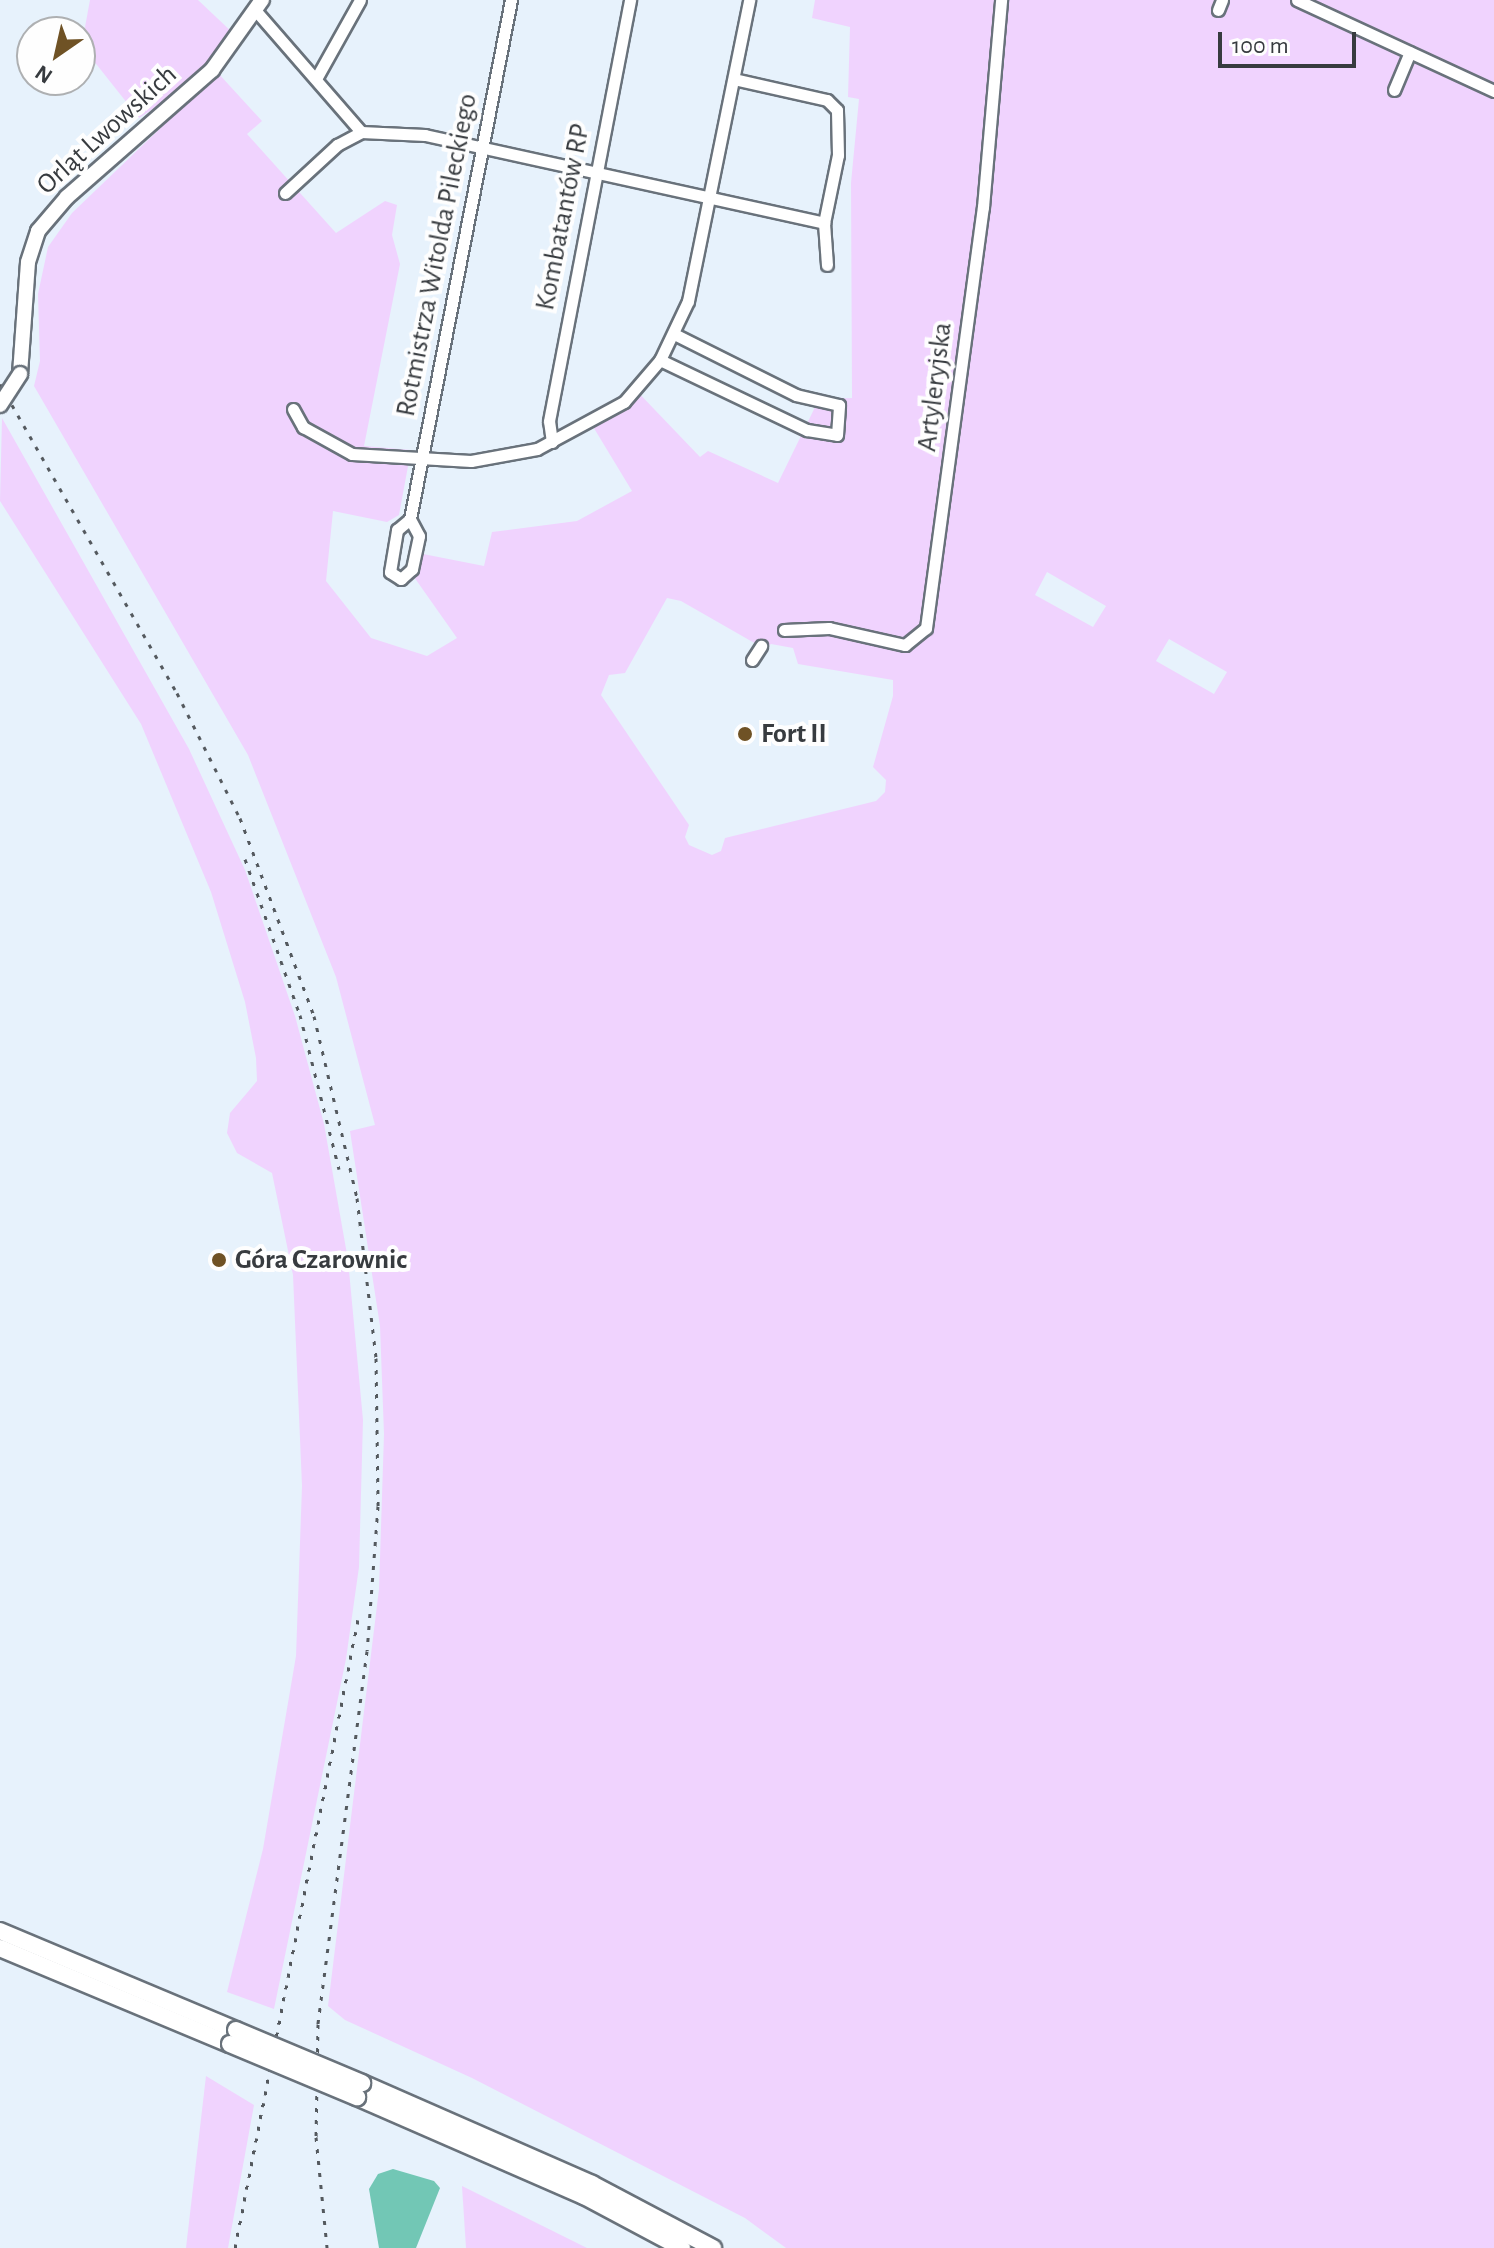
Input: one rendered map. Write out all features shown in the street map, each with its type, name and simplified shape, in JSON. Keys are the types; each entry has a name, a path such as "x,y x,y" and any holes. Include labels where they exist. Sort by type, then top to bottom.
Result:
{"main road":[{"path":"0,1931 233,2037"},
{"path":"0,1948 233,2037 592,2184 713,2248"},
{"path":"360,2090 584,2196 682,2248"}],"street":[{"path":"317,77 360,0"},
{"name":"Rotmistrza Witolda Pileckiego","path":"410,519 419,536 410,574 401,579 392,575 390,565 397,530 410,519 511,0"},
{"name":"Kombatantów RP","path":"552,442 549,421 630,0"},
{"path":"293,409 303,427 339,450 422,461 488,459 552,442 624,402 660,360 674,334 694,281 749,0"},
{"name":"Artyleryjska","path":"784,630 847,631 905,645 926,628 983,207 1001,0"},
{"path":"1297,0 1494,91"},
{"path":"259,5 361,132"},
{"name":"Orląt Lwowskich","path":"0,405 20,374 28,262 38,231 67,197 199,83 259,5"},
{"path":"1394,90 1410,52"},
{"path":"734,79 827,100 837,110 838,155 824,223 827,265"},
{"path":"285,193 337,145 361,132 397,131 824,223"},
{"path":"660,360 807,430 837,435 839,405 796,395 674,334"},
{"path":"752,660 761,646"}],"shaded area":[{"path":"90,0 198,0 234,34 194,82 139,118 96,64 96,16 87,16"},
{"path":"815,0 1494,0 1494,2248 786,2248 745,2218 472,2078 345,2020 328,2006 379,1589 384,1434 380,1326 350,1131 375,1125 336,977 248,755 34,386 40,361 38,294 48,247 72,213 218,73 262,121 247,134 336,233 385,201 397,205 392,235 400,264 364,446 411,450 399,515 387,522 333,511 326,581 371,638 427,656 457,638 414,577 418,553 484,566 492,532 577,521 632,491 589,420 632,386 700,457 708,451 778,483 819,399 852,398 851,183 859,99 848,97 850,27 812,18","holes":["1047,572 1106,606 1093,627 1035,595","667,598 681,601 765,649 771,644 793,648 798,664 893,680 893,696 873,767 886,780 885,792 876,801 725,838 721,851 712,855 689,845 685,837 689,825 601,695 609,675 625,673","1169,639 1227,672 1214,694 1156,661"]},
{"path":"2,418 189,749 245,870 295,1016 324,1124 348,1260 363,1420 359,1567 346,1659 274,2009 227,1992 263,1849 296,1656 302,1486 293,1275 272,1173 237,1153 227,1133 230,1113 257,1081 256,1058 245,1002 211,892 141,724 0,501"},
{"path":"206,2076 254,2105 228,2248 186,2248"},
{"path":"393,2169 434,2181 440,2188 416,2248 379,2248 369,2189 378,2174"},
{"path":"462,2186 587,2248 466,2248"}],"railway":[{"path":"0,384 177,693 240,818 314,1016 357,1198 376,1358 378,1506 367,1651 318,2024 316,2137 327,2248"},
{"path":"245,859 300,1015 339,1169"},
{"path":"235,2248 359,1614"}],"place":[{"name":"Fort II","path":"745,734"},
{"name":"Góra Czarownic","path":"219,1260"}]}
